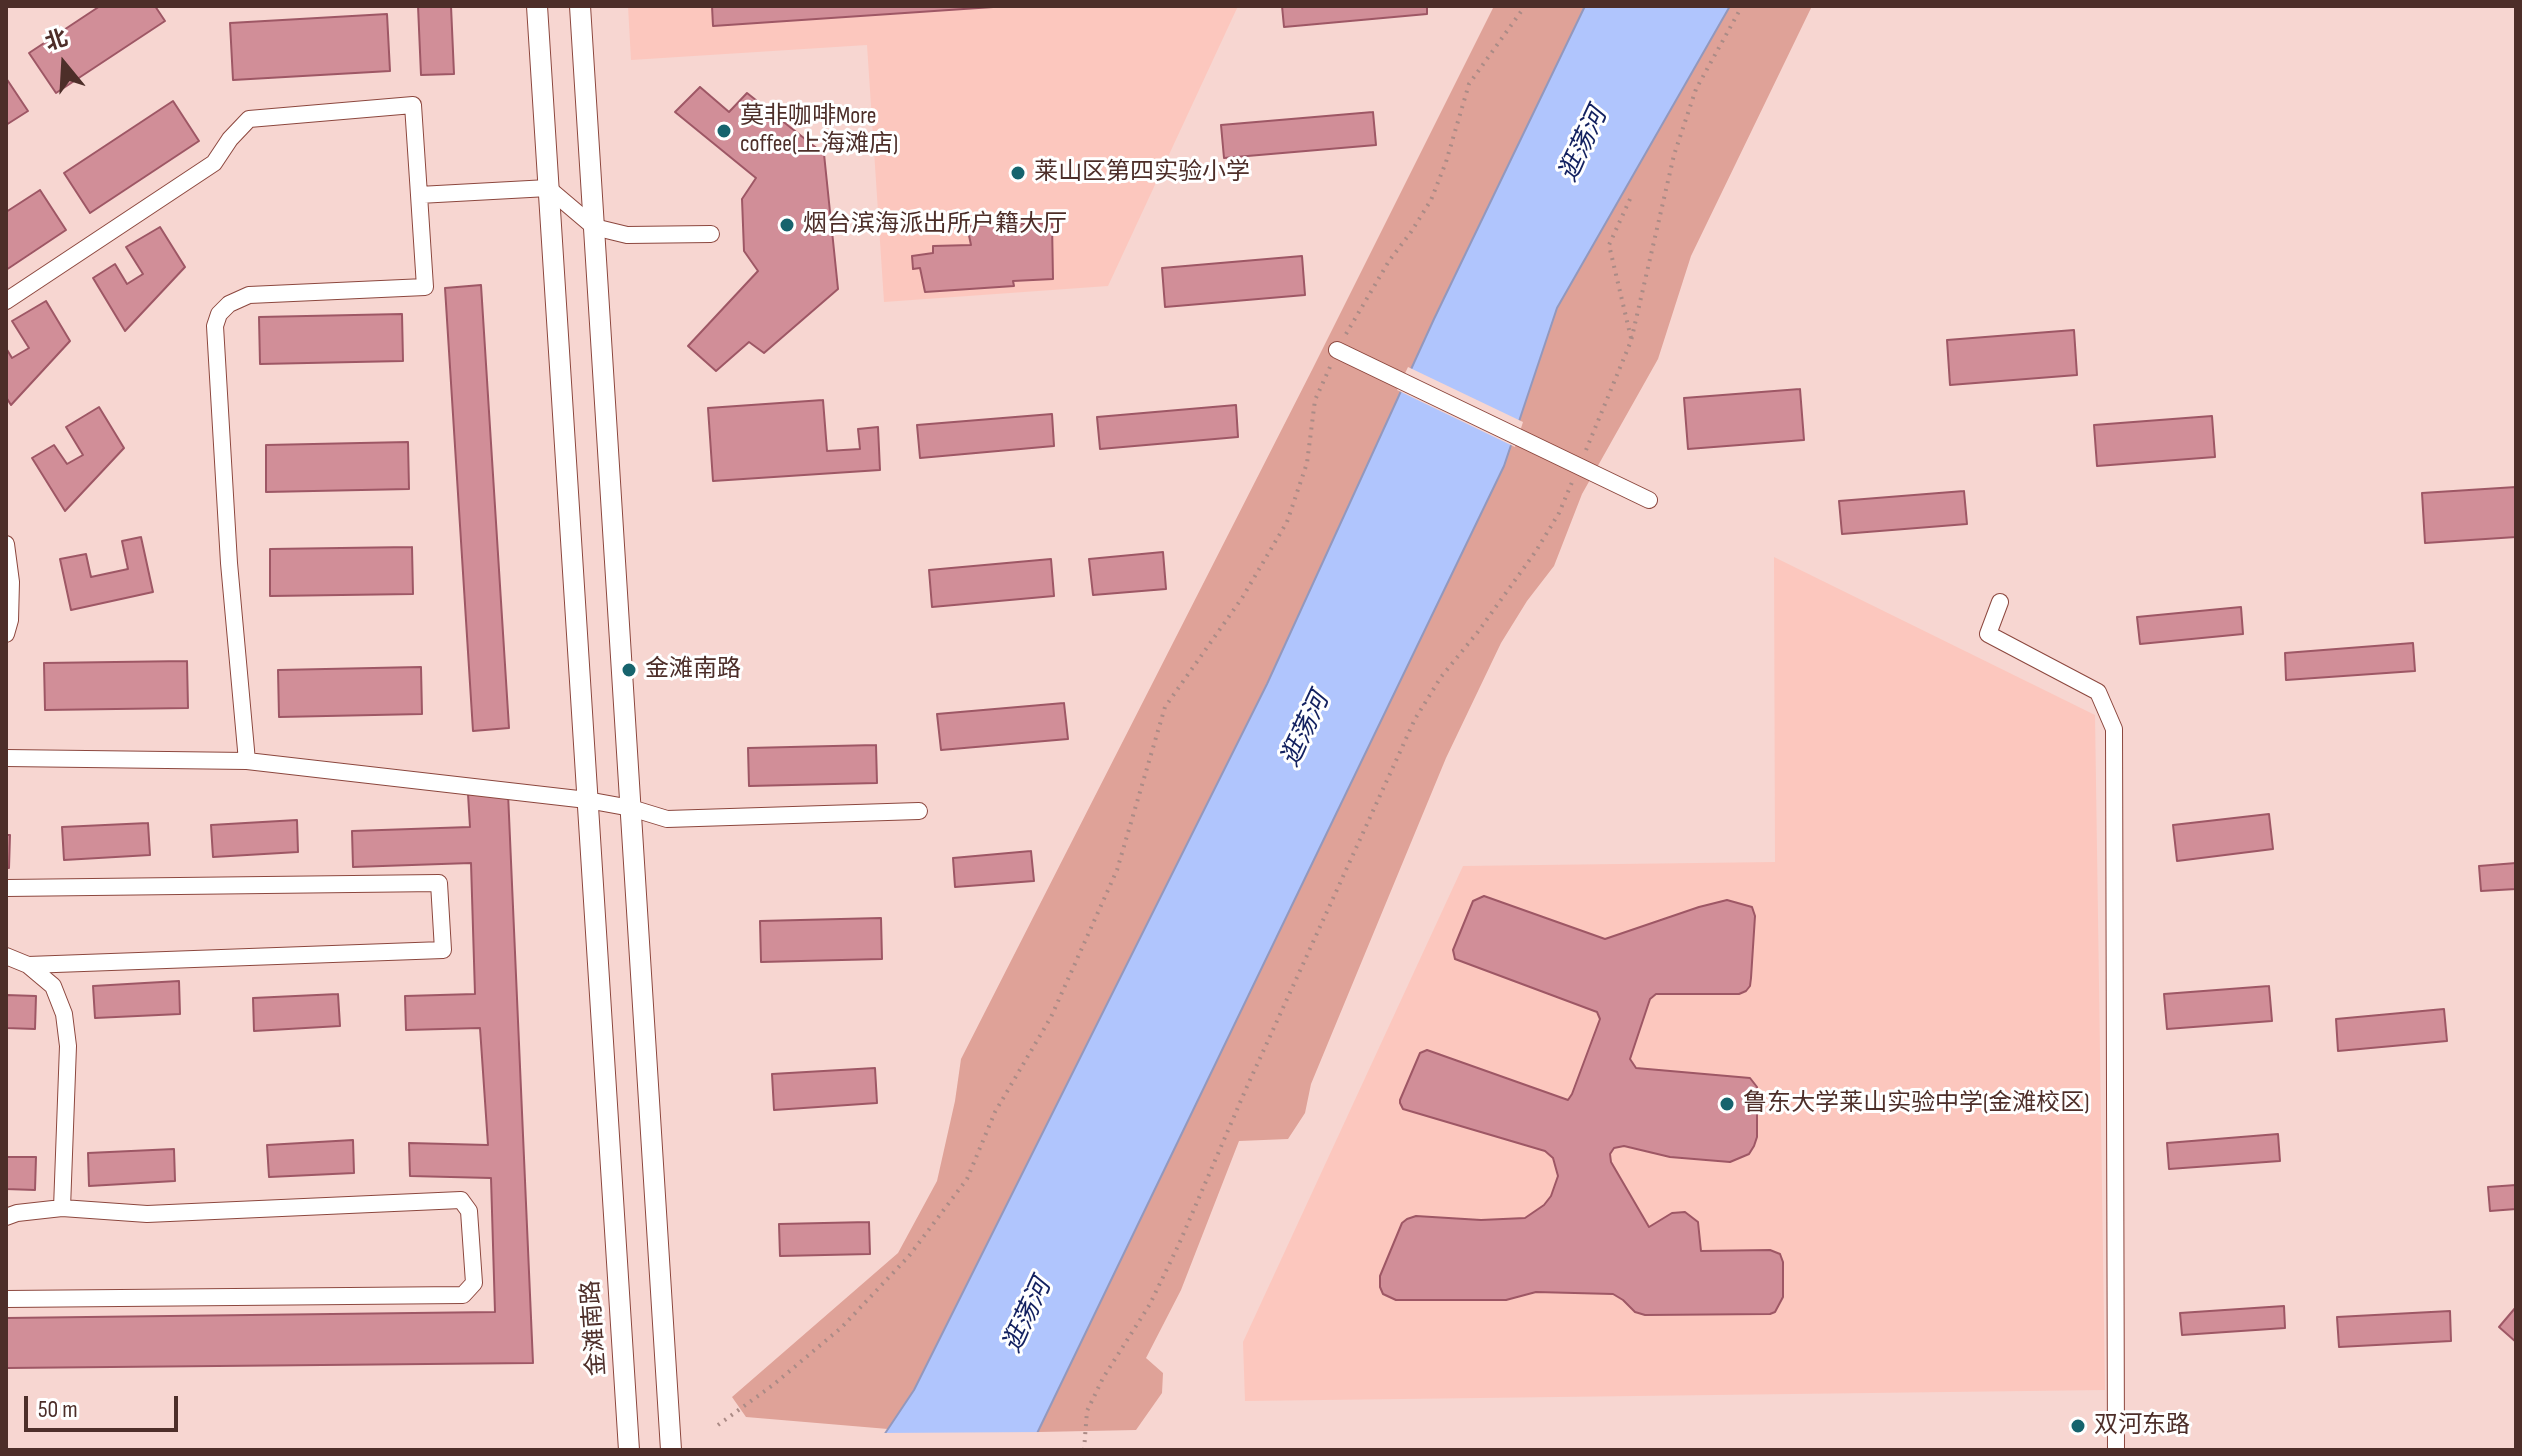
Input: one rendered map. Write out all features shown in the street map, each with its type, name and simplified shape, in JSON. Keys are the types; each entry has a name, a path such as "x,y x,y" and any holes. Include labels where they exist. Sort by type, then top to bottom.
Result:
{"street":[{"name":"金滩南路","path":"537,6 629,1450"},
{"path":"580,6 671,1450"},
{"path":"6,301 214,163 230,139 249,119 413,105 425,287 249,295 229,304 219,314 215,326 229,563 247,761"},
{"path":"419,195 548,188 594,227 627,235 711,234"},
{"path":"1337,350 1649,500"},
{"path":"6,544 11,582 10,620 6,634"},
{"path":"2000,602 1988,634 2098,692 2114,729 2116,1450"},
{"path":"7,757 247,761 587,800 667,819 919,811"},
{"path":"6,888 439,883 443,950 28,965"},
{"path":"6,956 28,965 53,986 64,1014 68,1046 62,1208"},
{"path":"6,1217 62,1208 147,1214 461,1200 469,1211 474,1283 463,1295 6,1299"}],"path":[{"path":"718,1425 773,1385 842,1327 909,1256 967,1179 995,1112 1051,1017 1117,870 1165,707 1242,598 1287,522 1307,463 1315,400 1337,350 1389,261 1431,200 1446,162 1469,84 1525,6"},
{"path":"1583,455 1631,341 1674,155 1696,89 1742,6"},
{"path":"1630,199 1609,245 1631,341"},
{"path":"1084,1450 1087,1411 1103,1378 1150,1304 1179,1244 1245,1091 1415,719 1441,677 1536,551 1559,513 1577,470"}],"shaded area":[{"name":"莱山区第四实验小学","path":"628,6 1238,6 1108,286 884,302 867,45 631,60"},
{"path":"1494,6 1585,6 1434,319 1267,684 914,1390 888,1429 746,1417 732,1397 898,1253 937,1181 961,1059"},
{"path":"1730,6 1812,6 1691,256 1658,359 1582,494 1554,566 1501,643 1446,758 1311,1084 1305,1113 1288,1139 1239,1141 1181,1290 1146,1358 1163,1373 1162,1393 1136,1430 1038,1432 1504,466 1557,308"},
{"name":"鲁东大学莱山实验中学(金滩校区)","path":"1774,557 2095,715 2105,1390 1245,1401 1243,1342 1463,866 1775,862"}],"water":[{"name":"逛荡河","path":"1585,6 1730,6 1557,308 1504,466 1029,1450 874,1450 914,1390 1267,684 1434,319"}],"pier":[{"path":"1408,367 1523,422 1515,447 1397,390"},
{"path":"1043,1432 1033,1450 870,1450 881,1433"}],"building":[{"path":"100,6 155,6 165,21 56,93 29,53"},
{"path":"418,6 451,6 454,74 421,75"},
{"path":"712,6 1008,6 713,26"},
{"path":"1282,6 1427,6 1427,14 1284,27"},
{"path":"387,14 390,71 233,80 230,23"},
{"path":"6,78 28,111 6,125"},
{"name":"烟台滨海派出所户籍大厅","path":"700,87 729,112 747,93 824,154 838,289 764,353 749,342 716,371 688,346 758,271 744,251 742,199 756,178 675,112"},
{"path":"173,101 199,141 90,213 64,173"},
{"path":"1373,112 1376,145 1224,158 1221,125"},
{"path":"40,190 66,230 6,270 6,212"},
{"path":"1052,223 1053,279 1013,281 1014,286 925,292 920,268 913,269 912,256 933,253 933,246 971,245 967,226"},
{"path":"160,227 185,267 125,331 93,278 115,264 127,284 143,274 126,247"},
{"path":"1302,256 1305,295 1165,307 1162,268"},
{"path":"481,285 509,728 473,731 445,288"},
{"path":"46,301 70,341 11,405 6,397 6,348 12,358 29,348 12,321"},
{"path":"402,314 403,361 260,364 259,317"},
{"path":"2074,330 2077,375 1950,385 1947,340"},
{"path":"1800,389 1804,440 1688,449 1684,398"},
{"path":"823,400 827,451 860,449 858,429 878,427 880,470 713,481 708,408"},
{"path":"1236,405 1238,437 1100,449 1097,417"},
{"path":"99,407 124,448 65,511 32,458 54,445 67,464 83,455 66,427"},
{"path":"1052,414 1054,446 920,458 917,425"},
{"path":"2212,416 2215,457 2097,466 2094,425"},
{"path":"408,442 409,489 266,492 266,445"},
{"path":"2516,487 2516,537 2425,543 2422,493"},
{"path":"1964,491 1967,524 1842,534 1839,501"},
{"path":"141,537 153,592 71,610 60,559 86,554 91,577 128,569 122,541"},
{"path":"412,547 413,594 270,596 270,549"},
{"path":"1163,552 1166,589 1093,595 1089,559"},
{"path":"1051,559 1054,596 932,607 929,570"},
{"path":"2241,607 2243,634 2140,644 2137,617"},
{"path":"2413,643 2415,671 2286,680 2285,653"},
{"path":"187,661 188,708 45,710 44,663"},
{"path":"421,667 422,714 279,717 278,670"},
{"path":"1064,703 1068,739 941,750 937,714"},
{"path":"876,745 877,783 749,786 748,748"},
{"path":"508,793 533,1363 6,1368 6,1318 495,1312 491,1178 410,1176 409,1143 488,1145 480,1028 406,1030 405,996 475,994 471,863 353,867 352,831 470,827 468,794"},
{"path":"2269,814 2273,849 2177,861 2173,825"},
{"path":"297,820 298,852 213,857 211,825"},
{"path":"148,823 150,855 64,860 62,827"},
{"path":"6,835 10,835 9,868 6,868"},
{"path":"1031,851 1034,881 955,887 953,858"},
{"path":"2516,863 2516,889 2481,891 2479,866"},
{"path":"1484,896 1605,939 1727,900 1752,907 1755,916 1751,978 1746,991 1739,994 1656,994 1650,999 1630,1059 1636,1068 1750,1078 1757,1087 1757,1137 1754,1146 1749,1154 1730,1162 1670,1157 1624,1146 1614,1148 1610,1154 1611,1162 1649,1227 1672,1213 1685,1212 1698,1222 1701,1251 1770,1250 1780,1254 1783,1262 1783,1297 1775,1312 1645,1315 1635,1312 1613,1294 1536,1292 1506,1300 1396,1300 1383,1294 1380,1276 1402,1223 1407,1219 1416,1216 1481,1220 1525,1218 1544,1205 1558,1176 1553,1158 1545,1151 1403,1109 1400,1100 1420,1053 1427,1050 1568,1100 1600,1019 1597,1012 1455,959 1453,950 1473,901"},
{"path":"881,918 882,959 761,962 760,921"},
{"path":"179,981 180,1014 95,1018 93,986"},
{"path":"2269,986 2272,1021 2167,1029 2164,994"},
{"path":"338,994 340,1026 254,1031 253,998"},
{"path":"6,995 36,996 35,1029 6,1028"},
{"path":"2444,1009 2447,1041 2338,1051 2336,1019"},
{"path":"875,1068 877,1103 774,1110 772,1074"},
{"path":"2278,1134 2280,1161 2169,1169 2167,1143"},
{"path":"353,1140 354,1173 269,1177 267,1145"},
{"path":"174,1149 175,1181 89,1186 88,1153"},
{"path":"6,1157 36,1157 35,1190 6,1189"},
{"path":"2516,1185 2516,1209 2490,1211 2488,1187"},
{"path":"869,1222 870,1254 780,1256 779,1224"},
{"path":"2284,1306 2285,1328 2182,1335 2180,1313"},
{"path":"2516,1307 2516,1342 2499,1327"},
{"path":"2450,1311 2451,1341 2339,1347 2337,1317"}],"place":[{"name":"莫非咖啡More coffee(上海滩店)","path":"724,131"},
{"name":"莱山区第四实验小学","path":"1018,173"},
{"name":"烟台滨海派出所户籍大厅","path":"787,225"},
{"name":"金滩南路","path":"629,670"},
{"name":"鲁东大学莱山实验中学(金滩校区)","path":"1727,1104"},
{"name":"双河东路","path":"2078,1426"}]}
